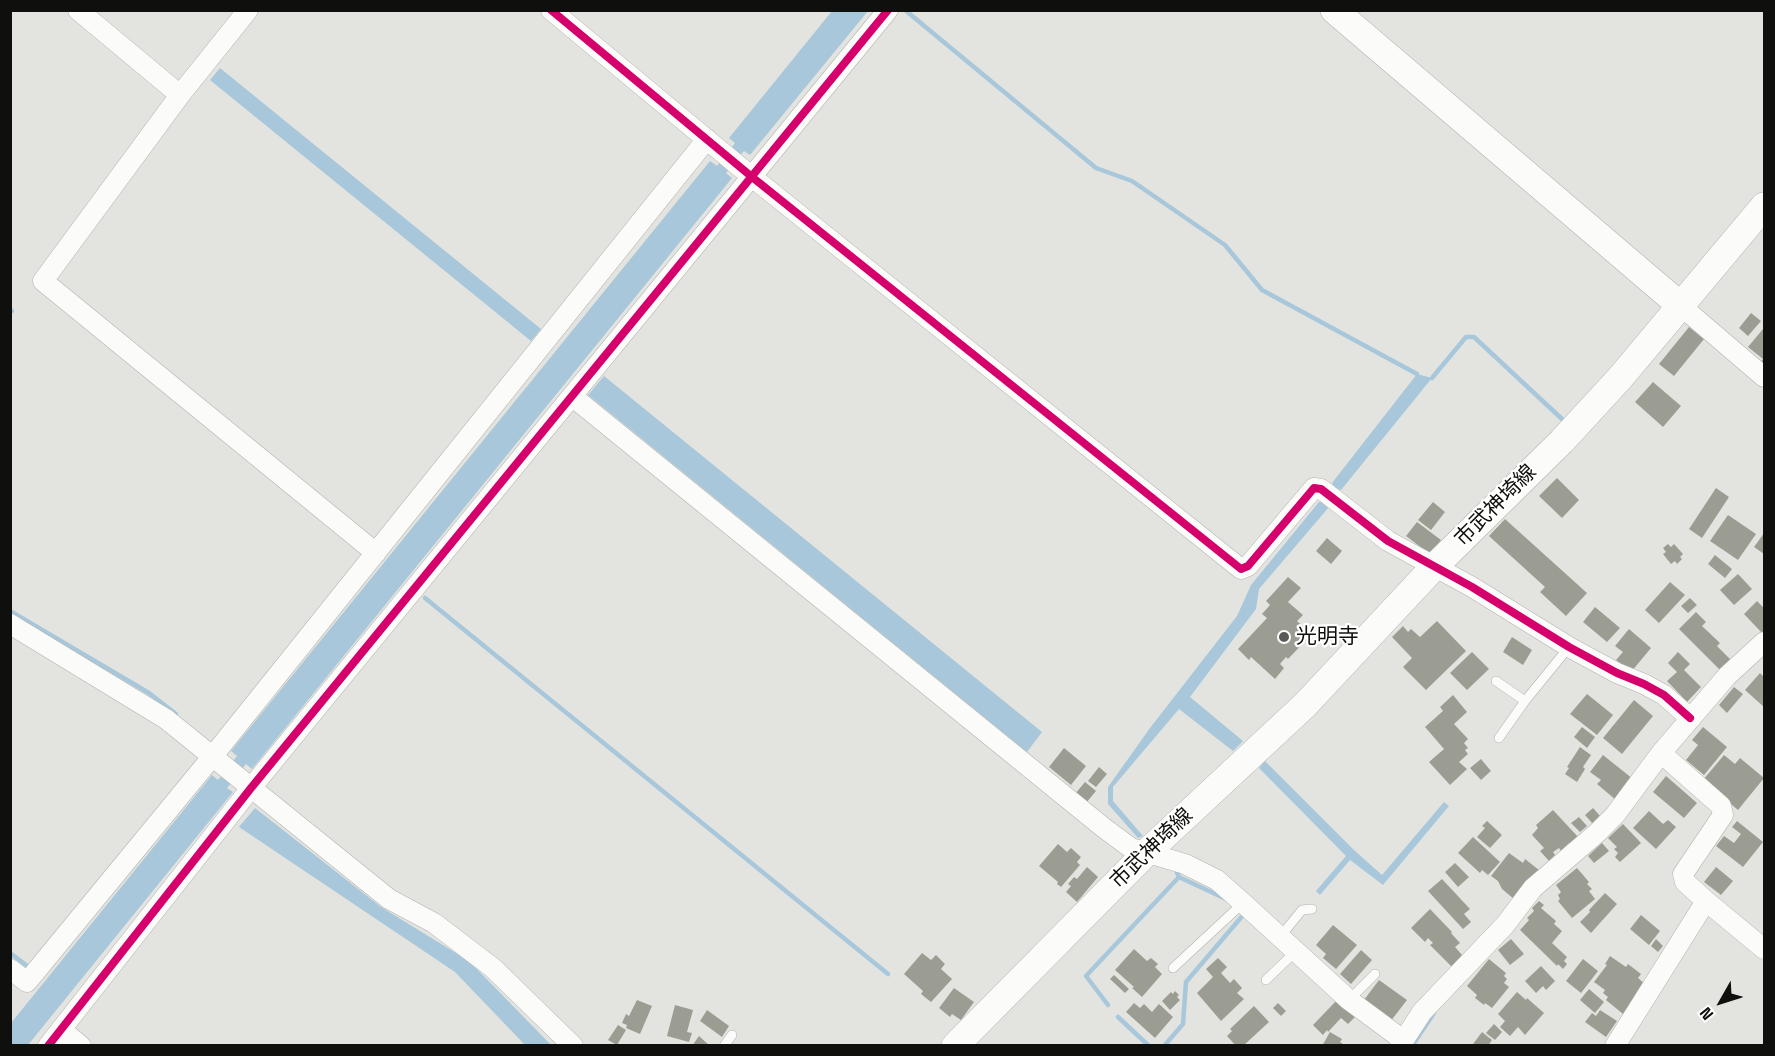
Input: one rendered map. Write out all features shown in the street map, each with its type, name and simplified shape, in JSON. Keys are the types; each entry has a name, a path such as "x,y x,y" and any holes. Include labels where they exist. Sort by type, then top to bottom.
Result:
{"main road":[{"path":"1334,10 1681,306"},
{"name":"市武神埼線","path":"955,1046 1146,853 1305,705 1434,567 1562,441 1620,378 1764,206"}],"street":[{"path":"78,10 180,95"},
{"path":"248,10 180,95 43,282 376,553"},
{"path":"550,10 752,177 1241,569 1248,566 1314,488 1321,489 1388,541 1472,587 1569,647 1664,695 1690,718"},
{"path":"10,969 27,982 232,772 573,397 888,10"},
{"path":"48,1046 376,553 707,139"},
{"path":"1681,306 1764,377"},
{"path":"573,397 1104,828 1131,848 1185,864 1217,880 1348,1000 1401,1043 1422,1012 1505,925 1533,888 1615,815 1666,758 1690,718 1726,676 1764,642"},
{"path":"10,624 166,718 389,898 434,923 493,968 573,1046"},
{"path":"1666,758 1721,806 1722,815 1683,874 1685,882 1764,949"},
{"path":"1615,1046 1706,902"},
{"path":"61,1029 81,1046"}],"lane":[{"path":"1499,738 1569,647"},
{"path":"1496,681 1525,702"},
{"path":"1173,968 1243,903"},
{"path":"1280,937 1302,910 1312,909"},
{"path":"1266,980 1295,952"},
{"path":"1348,1000 1375,974"},
{"path":"724,1046 732,1035"}],"water":[{"path":"832,11 868,11 750,155 744,151 726,173 732,178 252,769 246,764 227,788 233,792 28,1045 11,1046 11,1023 212,775 218,780 237,756 231,751 710,161 717,166 735,143 729,138"},
{"path":"220,68 541,329 531,341 210,80"},
{"path":"1417,374 1432,378 1341,490 1335,488 1332,483"},
{"path":"604,376 1042,732 1027,752 588,395"},
{"path":"1319,502 1325,502 1329,507 1259,589 1256,609 1190,697 1243,741 1233,751 1179,709 1113,787 1113,801 1143,836 1138,838 1108,804 1108,787 1150,728 1237,616 1251,585"},
{"path":"1265,761 1382,875 1444,802 1449,806 1383,885 1350,860 1320,895 1316,891 1346,856 1259,768"},
{"path":"255,808 381,907 469,961 551,1045 525,1045 455,972 239,827"}],"building":[{"path":"1751,313 1761,321 1748,336 1739,328"},
{"path":"1689,327 1704,339 1674,376 1659,364"},
{"path":"1763,329 1764,366 1760,363 1763,359 1748,347"},
{"path":"1653,382 1681,406 1663,427 1635,402"},
{"path":"1557,478 1579,500 1562,518 1539,496"},
{"path":"1716,488 1729,497 1702,538 1689,529"},
{"path":"1433,502 1445,512 1431,530 1418,520"},
{"path":"1728,515 1756,534 1738,560 1710,541"},
{"path":"1505,519 1587,593 1566,616 1540,592 1545,587 1489,536"},
{"path":"1417,522 1441,540 1430,554 1406,536"},
{"path":"1764,533 1764,554 1754,547"},
{"path":"1327,538 1342,551 1331,564 1316,551"},
{"path":"1668,544 1671,547 1674,544 1683,554 1677,564 1675,561 1671,564 1663,554 1666,552 1663,548"},
{"path":"1715,555 1732,569 1725,578 1708,564"},
{"path":"1738,574 1752,589 1734,605 1720,590"},
{"path":"1288,577 1301,588 1288,602 1303,615 1297,621 1312,634 1288,659 1286,657 1280,664 1284,668 1275,679 1251,657 1249,660 1238,649 1267,618 1262,614 1270,605 1266,601"},
{"path":"1670,582 1685,595 1659,623 1645,610"},
{"path":"1690,598 1697,605 1688,613 1681,606"},
{"path":"1757,601 1764,608 1762,633 1744,614"},
{"path":"1595,607 1620,628 1607,642 1583,622"},
{"path":"1696,612 1706,622 1702,626 1720,643 1717,646 1731,660 1720,670 1679,629"},
{"path":"1437,621 1466,651 1426,690 1403,667 1412,658 1392,637 1403,626 1408,632 1411,629 1420,637"},
{"path":"1629,629 1651,648 1631,672 1616,660 1623,652 1615,646"},
{"path":"1512,637 1532,650 1523,665 1503,652"},
{"path":"1472,652 1489,669 1467,690 1450,673"},
{"path":"1678,652 1690,664 1684,670 1701,687 1687,702 1667,681 1677,672 1668,663"},
{"path":"1760,673 1764,677 1764,707 1745,690"},
{"path":"1734,687 1743,694 1727,713 1719,705"},
{"path":"1587,694 1613,715 1597,735 1570,714"},
{"path":"1453,695 1467,712 1454,724 1468,739 1464,743 1468,748 1465,750 1468,754 1459,762 1467,769 1450,785 1429,762 1444,749 1425,727 1443,711 1440,707"},
{"path":"1634,700 1653,716 1622,754 1603,738"},
{"path":"1582,727 1595,737 1587,748 1574,737"},
{"path":"1703,727 1727,747 1704,775 1686,760 1698,745 1692,740"},
{"path":"1580,747 1591,755 1577,782 1565,774"},
{"path":"1064,748 1086,766 1071,785 1049,767"},
{"path":"1603,755 1633,779 1616,800 1597,784 1601,780 1590,772"},
{"path":"1724,755 1735,764 1740,758 1764,778 1738,810 1703,780"},
{"path":"1481,759 1491,771 1481,780 1470,768"},
{"path":"1099,767 1107,774 1096,787 1088,781"},
{"path":"1666,776 1697,803 1684,818 1653,792"},
{"path":"1085,782 1096,791 1086,803 1075,794"},
{"path":"1593,808 1601,817 1593,824 1585,815"},
{"path":"1553,810 1579,838 1571,845 1569,843 1561,851 1559,848 1553,852 1555,855 1549,861 1540,851 1544,848 1532,835 1538,828 1536,825"},
{"path":"1649,811 1663,824 1668,820 1676,827 1656,849 1633,828"},
{"path":"1579,817 1587,826 1580,832 1571,823"},
{"path":"1487,821 1502,835 1490,848 1477,837 1485,828 1482,826"},
{"path":"1737,821 1763,842 1743,867 1716,846 1724,836 1734,843 1741,834 1732,827"},
{"path":"1623,824 1641,843 1620,862 1615,857 1618,853 1614,849 1617,847 1608,838"},
{"path":"1473,837 1500,862 1488,875 1482,870 1480,873 1458,853"},
{"path":"1602,843 1609,851 1594,863 1588,856"},
{"path":"1058,844 1067,852 1071,848 1081,857 1077,862 1080,865 1061,887 1039,866"},
{"path":"1509,853 1523,863 1525,859 1539,870 1514,899 1491,876"},
{"path":"1455,863 1469,877 1458,887 1445,872"},
{"path":"1087,867 1098,877 1077,902 1066,892 1071,886 1068,884 1074,877 1077,879"},
{"path":"1716,867 1733,881 1721,895 1704,882"},
{"path":"1577,868 1589,882 1587,884 1592,889 1589,891 1595,899 1572,918 1558,901 1560,899 1558,895 1561,892 1556,885"},
{"path":"1442,879 1470,909 1464,914 1471,922 1463,929 1428,891"},
{"path":"1605,893 1617,904 1591,933 1580,922"},
{"path":"1539,901 1544,905 1541,908 1556,921 1554,924 1562,931 1552,943 1567,957 1564,961 1567,964 1563,969 1558,964 1557,966 1520,930 1529,920 1527,918 1534,911 1532,908"},
{"path":"1430,909 1460,943 1455,947 1463,956 1452,967 1430,945 1433,943 1428,938 1425,942 1411,928"},
{"path":"1641,915 1660,931 1649,945 1630,929"},
{"path":"1333,925 1357,945 1336,969 1323,958 1326,954 1316,945"},
{"path":"1511,939 1524,954 1510,965 1498,950"},
{"path":"1656,939 1663,946 1658,952 1651,946"},
{"path":"1134,949 1147,961 1151,958 1158,964 1155,967 1162,974 1142,997 1115,970"},
{"path":"1361,950 1372,960 1351,984 1340,974"},
{"path":"922,953 931,960 936,955 945,964 941,969 952,979 931,1002 921,994 923,991 904,974"},
{"path":"1610,956 1626,967 1628,964 1641,974 1638,978 1645,984 1623,1014 1606,1000 1608,997 1603,993 1605,990 1594,982 1607,965 1605,964"},
{"path":"1218,958 1227,967 1221,973 1230,983 1234,979 1242,988 1237,993 1244,999 1221,1021 1197,993 1213,977 1206,969"},
{"path":"1489,959 1506,973 1504,976 1507,979 1504,983 1509,987 1492,1008 1475,998 1477,995 1467,986"},
{"path":"1583,959 1598,971 1581,993 1566,981"},
{"path":"1541,966 1555,981 1546,990 1543,986 1536,993 1525,981"},
{"path":"1114,975 1129,989 1125,993 1110,979"},
{"path":"1379,980 1407,1000 1390,1022 1364,1000"},
{"path":"954,988 974,1002 961,1020 952,1014 950,1017 939,1008"},
{"path":"1589,989 1604,1002 1595,1013 1580,1000"},
{"path":"1175,991 1180,1000 1170,1010 1162,1001"},
{"path":"1517,992 1544,1013 1525,1035 1518,1027 1510,1036 1500,1027 1505,1021 1498,1014"},
{"path":"637,1000 652,1006 640,1034 626,1028 627,1025 622,1023 626,1014 629,1016"},
{"path":"1337,1000 1355,1017 1348,1024 1341,1018 1323,1035 1313,1025"},
{"path":"1134,1003 1140,1008 1144,1004 1152,1012 1159,1004 1173,1017 1155,1038 1126,1012"},
{"path":"1278,1003 1286,1011 1281,1016 1273,1008"},
{"path":"675,1005 693,1010 687,1032 692,1033 689,1042 667,1036"},
{"path":"1254,1006 1269,1022 1243,1046 1236,1046 1227,1036 1232,1031 1230,1029"},
{"path":"707,1010 729,1026 722,1037 700,1021"},
{"path":"1600,1010 1617,1021 1606,1037 1585,1022 1592,1013 1596,1016"},
{"path":"1494,1024 1502,1032 1495,1040 1486,1033"},
{"path":"618,1025 626,1030 617,1045 608,1040"},
{"path":"1330,1032 1342,1039 1340,1042 1346,1046 1322,1046"},
{"path":"1482,1032 1492,1040 1488,1046 1475,1046 1473,1044"},
{"path":"699,1036 710,1046 692,1046"}],"waterway":[{"path":"905,10 1096,168 1132,181 1225,245 1262,290 1417,374"},
{"path":"1432,378 1466,337 1474,337 1562,419"},
{"path":"425,598 888,974"},
{"path":"10,611 149,693 176,714"},
{"path":"1108,1005 1086,976 1179,877 1176,870"},
{"path":"1179,877 1226,899"},
{"path":"1164,1046 1183,1024 1186,982 1244,914"},
{"path":"10,953 26,965"},
{"path":"1412,1046 1434,1013"},
{"path":"1118,1017 1149,1046"}],"cycle path":[{"path":"551,10 752,177 1241,569 1248,566 1314,488 1321,489 1388,541 1472,587 1569,647 1664,695 1690,718"},
{"path":"48,1046 251,788 888,10"}],"place":[{"name":"光明寺","path":"1284,637"}]}
